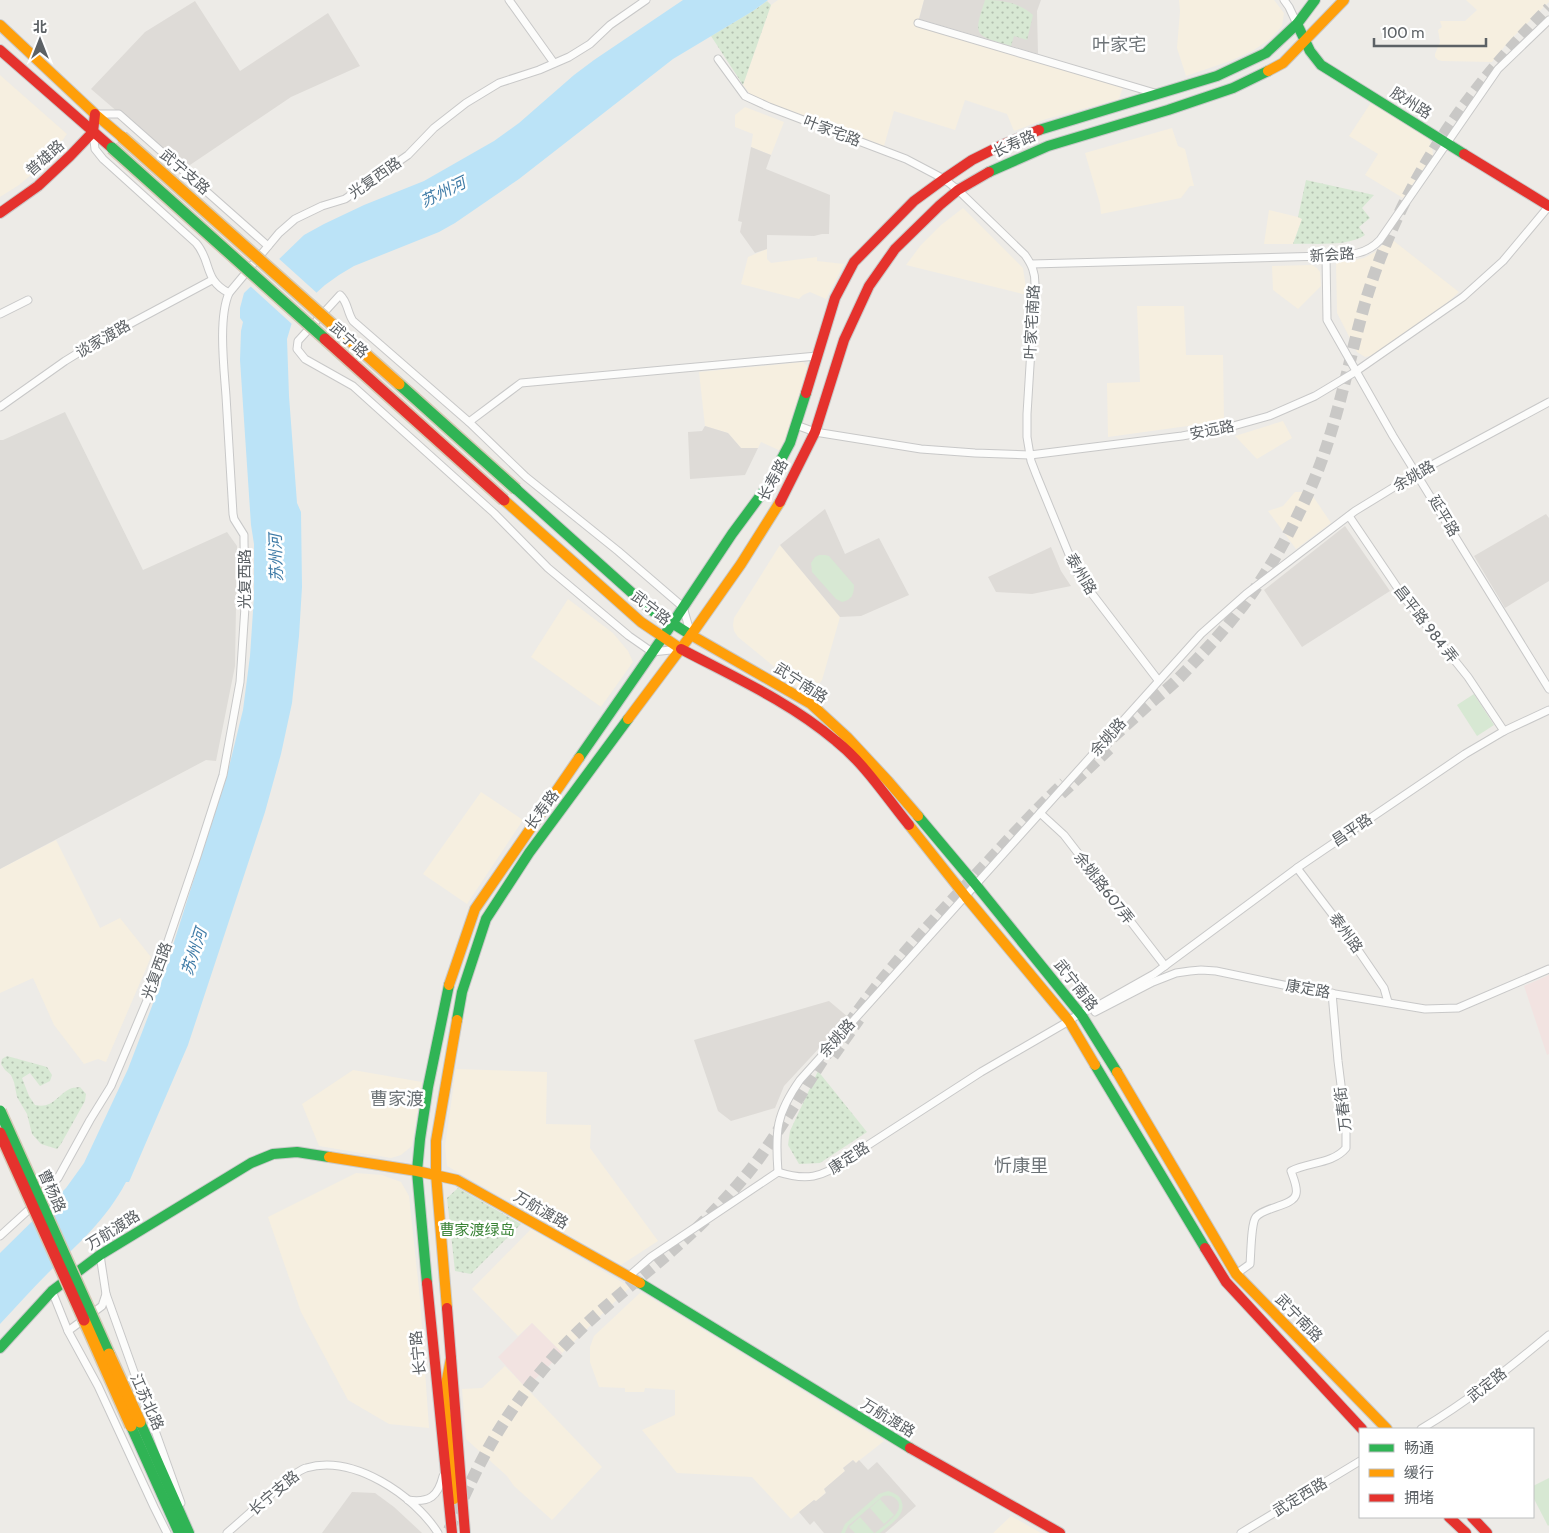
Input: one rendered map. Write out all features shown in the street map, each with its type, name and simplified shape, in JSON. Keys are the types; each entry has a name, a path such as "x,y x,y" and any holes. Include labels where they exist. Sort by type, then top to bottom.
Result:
{"main road":[{"name":"长寿路","path":"417,1171 428,1087 449,984 476,909 732,534 766,488 790,443 805,429 816,356 835,298 854,262 914,201 980,156 1042,129 1217,76 1266,53 1297,24 1315,0"},
{"name":"长寿路","path":"436,1174 436,1141 462,992 486,919 529,852 681,649 741,564 784,495 805,429 844,340 869,286 895,249 940,205 958,190 980,176 1048,146 1168,110 1233,88 1283,63 1344,0"},
{"name":"胶州路","path":"1297,24 1312,56 1321,65 1549,206"},
{"name":"武宁路","path":"0,25 95,114 651,610 672,624"},
{"name":"武宁路","path":"0,50 642,622 681,649"},
{"path":"93,132 95,114"},
{"name":"普雄路","path":"0,213 38,186 93,132"},
{"name":"武宁南路","path":"672,624 811,704 848,738 888,781 976,885 1081,1015 1236,1274 1386,1428"},
{"name":"武宁南路","path":"681,649 806,718 838,742 865,770 966,897 1069,1021 1226,1282 1361,1428"},
{"name":"曹杨路","path":"0,1111 74,1286"},
{"name":"曹杨路","path":"0,1133 74,1286"},
{"name":"万航渡路","path":"0,1348 52,1291 100,1255 251,1162 273,1154 297,1152 436,1174 458,1180 628,1277 891,1437 1060,1533"},
{"name":"长宁路","path":"417,1171 425,1276 452,1533"},
{"path":"436,1174 464,1533"},
{"name":"江苏北路","path":"74,1286 135,1424 186,1531"},
{"path":"451,1358 444,1395 454,1499"},
{"path":"1450,1518 1466,1533"},
{"path":"1473,1518 1486,1533"}],"street":[{"path":"510,0 554,63"},
{"name":"光复西路","path":"0,1236 35,1204 58,1178 115,1076 166,948 222,775 238,690 245,595 244,535 234,519 225,383 224,316 229,293 268,246 295,219 322,206 345,199 408,155 434,128 466,103 499,83 569,57 590,44 610,25 646,0"},
{"name":"胶州路","path":"1284,0 1297,24"},
{"name":"新会路","path":"1032,264 1353,255 1366,251 1374,246 1403,207 1498,69 1549,20"},
{"path":"918,23 1160,94"},
{"name":"叶家宅路","path":"718,59 745,96 768,107 906,159 944,179 958,190"},
{"name":"武宁支路","path":"95,114 119,114 268,246"},
{"path":"93,132 95,149 103,159 199,245 212,280 217,286 229,293"},
{"name":"叶家宅南路","path":"958,190 1025,255 1032,264 1035,274 1027,414 1027,437 1030,455"},
{"name":"安远路","path":"805,429 921,449 1030,455 1145,441 1226,428 1269,416 1315,396 1355,372 1463,297 1502,261 1549,206"},
{"name":"延平路","path":"1326,256 1327,320 1393,436 1549,689"},
{"name":"谈家渡路","path":"0,407 50,371 96,342 212,280"},
{"path":"681,649 652,652 629,636 561,580 494,513 353,386 305,359 297,349 298,341 340,295 345,301 353,321 468,422 526,477 618,551 683,607 691,635"},
{"path":"0,314 28,300"},
{"path":"468,422 521,384 816,356"},
{"name":"余姚路","path":"778,1172 776,1138 779,1118 787,1098 800,1080 966,897 1158,680 1218,618 1348,516 1417,473 1549,402"},
{"name":"泰州路","path":"1030,455 1075,569 1158,680"},
{"name":"昌平路 984 弄","path":"1348,516 1403,596 1468,677 1504,731"},
{"name":"昌平路","path":"1165,966 1297,868 1432,775 1504,731 1549,710"},
{"name":"余姚路607弄","path":"1040,813 1064,835 1165,966"},
{"name":"泰州路","path":"1297,868 1345,931 1384,988 1388,1002"},
{"name":"康定路","path":"778,1172 789,1176 811,1177 830,1171 844,1160 981,1072 1165,966"},
{"name":"康定路","path":"1081,1015 1101,1010 1153,982 1176,973 1190,971 1216,971 1425,1009 1458,1008 1549,969"},
{"name":"万春街","path":"1236,1274 1250,1264 1253,1224 1257,1216 1295,1197 1296,1191 1291,1171 1322,1161 1342,1152 1346,1148 1346,1125 1332,993"},
{"path":"628,1277 651,1257 778,1172"},
{"path":"100,1255 106,1294 186,1531"},
{"path":"52,1291 68,1331 98,1386 167,1533"},
{"path":"68,1331 102,1306 106,1294"},
{"name":"武定路","path":"1423,1428 1484,1388 1549,1335"},
{"name":"武定西路","path":"1240,1533 1359,1462"},
{"name":"长宁支路","path":"227,1533 293,1475 305,1468 327,1466 359,1470 374,1476 408,1500 426,1516 438,1533"},
{"path":"408,1500 424,1500 435,1494 440,1487 444,1470"}],"shaded area":[{"path":"778,0 924,0 917,25 1123,87 1119,99 1046,119 1014,131 1007,114 965,100 955,130 894,111 884,146 773,105 750,94 743,85 771,5"},
{"path":"924,0 1041,0 1037,11 1038,54 919,19"},
{"path":"1179,0 1274,0 1284,13 1282,26 1269,40 1252,51 1230,61 1186,76 1177,48"},
{"path":"1466,0 1549,0 1549,2 1509,41 1492,62 1438,60 1435,54 1440,42 1438,30 1442,27 1440,21 1465,21 1477,10"},
{"path":"195,1 240,71 328,13 360,66 291,97 184,169 91,89 145,32"},
{"path":"0,75 67,134 48,161 19,185 0,197"},
{"path":"1372,101 1427,136 1432,145 1433,155 1403,198 1365,175 1378,154 1349,136"},
{"path":"745,107 784,122 771,155 751,147 753,134 735,127 735,115"},
{"path":"1172,128 1178,146 1185,149 1194,186 1190,186 1181,198 1101,214 1100,204 1085,153"},
{"path":"751,147 771,155 766,169 830,195 829,234 814,236 767,235 767,249 755,253 740,232 742,222 738,221"},
{"path":"963,208 1023,268 1027,295 906,265 921,245 941,225"},
{"path":"1269,210 1302,219 1293,244 1264,244"},
{"path":"1390,238 1459,292 1447,303 1374,355 1365,357 1357,352 1337,313 1336,262 1364,258 1375,252"},
{"path":"767,249 767,259 771,263 817,257 817,261 844,264 826,299 810,292 799,299 741,284 748,257"},
{"path":"1312,265 1320,272 1321,286 1298,309 1273,290 1272,266"},
{"path":"1137,306 1184,306 1186,355 1223,355 1224,421 1108,437 1107,383 1140,382"},
{"path":"803,362 808,367 781,451 761,442 758,448 741,448 728,433 705,426 699,372"},
{"path":"65,412 143,570 227,532 237,546 235,666 216,761 206,760 0,869 0,440"},
{"path":"1283,421 1292,438 1257,459 1235,436"},
{"path":"705,426 728,433 741,448 758,448 745,475 690,479 688,432 702,431"},
{"path":"1295,492 1310,492 1331,523 1296,549 1268,511 1283,506"},
{"path":"825,509 845,554 879,538 909,595 861,616 840,617 780,545"},
{"path":"1546,514 1549,518 1549,581 1505,608 1474,556"},
{"path":"1345,526 1390,591 1302,647 1264,590"},
{"path":"780,545 840,617 822,680 810,696 738,637 734,631 734,618"},
{"path":"1051,547 1061,571 1071,586 1032,594 996,592 988,577"},
{"path":"568,599 613,633 628,651 633,662 601,707 531,657"},
{"path":"481,792 523,820 467,904 423,874"},
{"path":"56,840 100,928 120,918 151,957 106,1062 98,1059 84,1064 54,1025 33,978 0,993 0,869"},
{"path":"1549,975 1549,1054 1547,1055 1524,986"},
{"path":"829,1001 848,1017 784,1086 775,1108 731,1121 718,1111 694,1040"},
{"path":"456,1069 547,1072 546,1124 591,1125 590,1148 658,1241 621,1265 447,1166 445,1146"},
{"path":"353,1070 422,1082 412,1146 401,1155 391,1158 319,1146 302,1104"},
{"path":"356,1173 382,1175 401,1182 409,1196 420,1299 429,1428 389,1424 348,1400 301,1312 268,1217"},
{"path":"531,1229 630,1287 562,1353 532,1323 518,1336 472,1289"},
{"path":"641,1292 884,1441 856,1463 853,1460 843,1468 845,1471 824,1489 826,1492 816,1502 814,1500 791,1519 752,1477 677,1473 642,1430 675,1415 675,1390 645,1388 644,1392 625,1392 625,1388 599,1387 590,1362 590,1347 594,1336"},
{"path":"532,1323 562,1353 526,1388 498,1357"},
{"path":"505,1366 602,1467 552,1520 466,1439 462,1389 482,1388"},
{"path":"853,1460 856,1463 859,1460 868,1470 877,1462 916,1506 885,1533 824,1533 814,1521 810,1525 799,1512 826,1493 824,1489 845,1471 843,1468"},
{"path":"352,1492 375,1493 394,1507 422,1533 322,1533"},
{"path":"1011,1516 1041,1533 993,1533"}],"green space":[{"path":"985,0 1011,3 1033,15 1027,40 1014,36 1011,46 983,36 978,28"},
{"path":"767,1 771,5 743,85 711,36"},
{"path":"1306,180 1374,195 1362,208 1370,218 1359,227 1365,235 1358,239 1340,243 1293,244 1302,219 1298,217"},
{"path":"819,555 829,556 854,585 853,594 848,600 842,602 836,599 812,572 811,563"},
{"path":"1474,694 1494,725 1477,736 1457,705"},
{"path":"7,1056 47,1067 52,1075 50,1081 40,1086 30,1073 22,1078 29,1096 35,1105 47,1105 72,1088 80,1087 86,1094 85,1101 57,1149 41,1144 32,1134 27,1114 17,1097 11,1075 1,1064 2,1059"},
{"path":"818,1071 867,1132 820,1163 799,1164 788,1145 790,1131"},
{"name":"曹家渡绿岛","path":"458,1188 521,1224 471,1274 455,1271 447,1198"},
{"path":"1549,1478 1548,1526 1534,1499 1534,1486"},
{"path":"888,1491 899,1497 902,1505 900,1515 892,1523 880,1533 875,1533 889,1522 899,1508 895,1498 883,1496 848,1526 845,1533 841,1533 845,1524 879,1494"},
{"path":"880,1499 894,1515 884,1524 870,1508"},
{"path":"860,1517 874,1533 855,1533 849,1527"}],"water":[{"name":"苏州河","path":"683,0 768,0 673,59 519,179 455,223 439,232 354,266 339,275 305,303 293,319 287,339 297,503 301,512 302,587 292,703 281,754 265,812 188,1045 129,1182 126,1182 110,1208 91,1231 0,1324 0,1253 66,1188 84,1163 128,1069 162,980 228,771 243,710 250,656 254,596 254,544 251,525 240,360 243,322 240,318 240,308 244,293 304,235 364,205 424,181 494,141 519,123 594,60"}],"pier":[{"path":"277,257 318,294 300,313 293,325 249,285"}],"tunnel":[{"path":"1099,750 1175,682 1211,644 1243,606 1274,559 1318,471 1334,424 1365,303 1379,260 1396,220 1416,181 1462,108 1518,40 1549,8"},
{"path":"1061,794 1110,748"},
{"path":"848,1025 876,987 921,934 1064,783"},
{"path":"833,1056 859,1019"},
{"path":"449,1530 489,1446 505,1420 536,1378 584,1326 683,1241 734,1189 765,1150 833,1045"}],"traffic: fast":[{"path":"1039,130 1217,76 1266,53 1297,24 1315,0"},
{"path":"1297,24 1310,51 1321,65 1464,154"},
{"path":"989,172 1048,146 1168,110 1233,88 1268,71"},
{"path":"112,148 325,339"},
{"path":"399,384 516,489"},
{"path":"579,758 732,534 766,488 790,443 806,393"},
{"path":"516,489 651,610 691,635"},
{"path":"457,1020 462,992 486,919 529,853 628,719"},
{"path":"918,816 1082,1016 1117,1072"},
{"path":"427,1283 417,1171 428,1087 449,985"},
{"path":"1095,1065 1205,1248"},
{"path":"0,1111 109,1354"},
{"path":"0,1348 52,1291 100,1255 251,1163 273,1154 297,1152 329,1157"},
{"path":"640,1283 910,1448"},
{"path":"140,1422 189,1533"},
{"path":"131,1426 179,1533"}],"traffic: slow":[{"path":"1268,71 1283,63 1344,0"},
{"path":"0,25 122,137"},
{"path":"122,137 399,384"},
{"path":"504,500 641,622 681,649"},
{"path":"628,719 741,564 780,502"},
{"path":"691,635 811,704 848,738 918,816"},
{"path":"449,985 475,909 579,758"},
{"path":"909,825 1069,1021 1095,1065"},
{"path":"447,1308 436,1174 436,1141 457,1020"},
{"path":"1117,1072 1236,1274 1386,1428"},
{"path":"329,1157 417,1171 457,1180 640,1283"},
{"path":"84,1320 131,1426"},
{"path":"109,1354 140,1422"},
{"path":"451,1358 444,1395 454,1499"}],"traffic: jam":[{"path":"0,50 112,148"},
{"path":"0,213 38,186 70,156 93,132 95,114"},
{"path":"806,393 835,298 854,262 914,201 944,179 972,160 1039,130"},
{"path":"1464,154 1549,206"},
{"path":"780,502 815,432 844,340 869,286 895,249 940,205 958,190 989,172"},
{"path":"325,339 504,500"},
{"path":"681,649 781,702 818,727 847,750 875,781 909,825"},
{"path":"0,1133 84,1320"},
{"path":"1205,1248 1226,1282 1361,1428"},
{"path":"427,1283 452,1533"},
{"path":"447,1308 465,1533"},
{"path":"910,1448 1060,1533"},
{"path":"1450,1518 1466,1533"},
{"path":"1473,1518 1487,1533"}],"district":[{"name":"叶家宅","path":"1119,45"},
{"name":"曹家渡","path":"397,1099"},
{"name":"忻康里","path":"1021,1166"}]}
